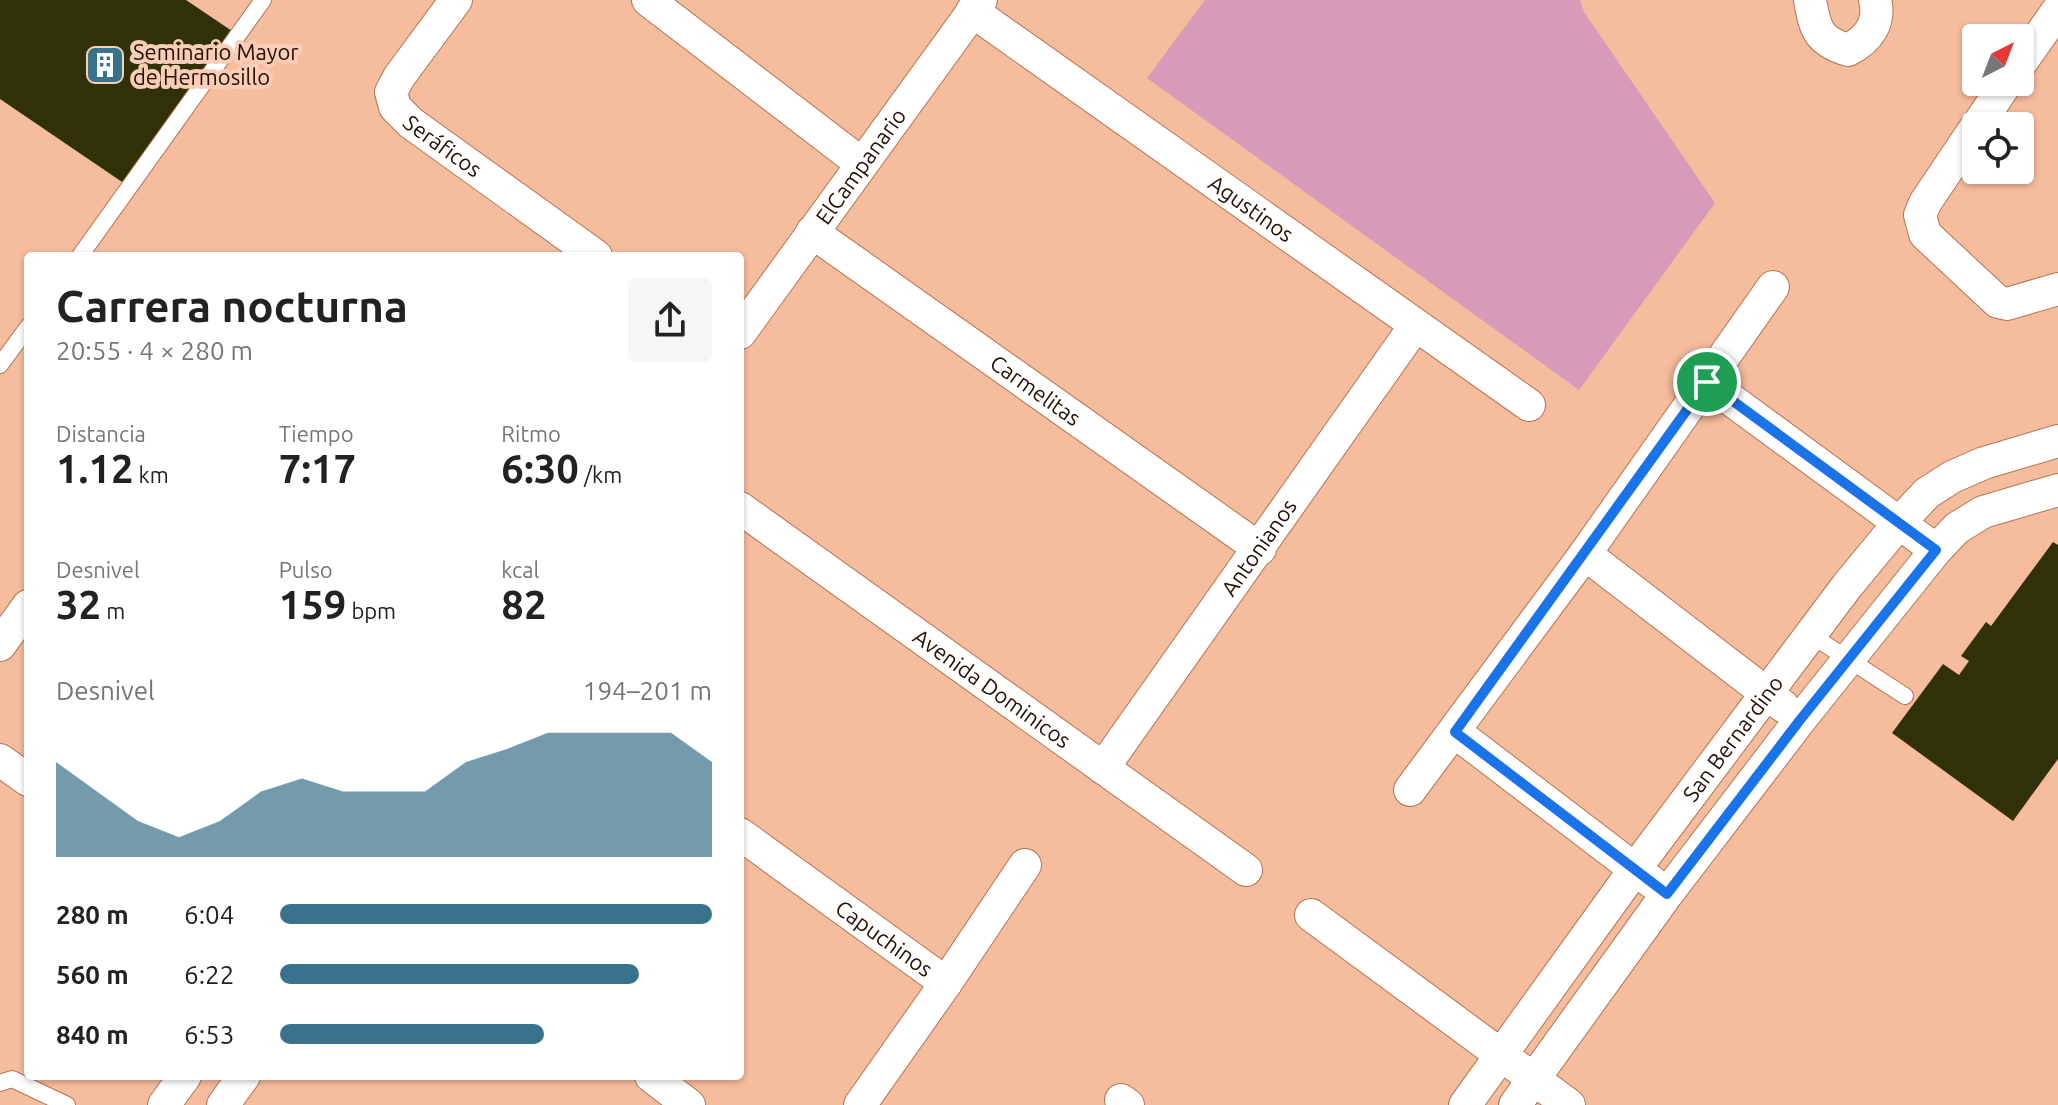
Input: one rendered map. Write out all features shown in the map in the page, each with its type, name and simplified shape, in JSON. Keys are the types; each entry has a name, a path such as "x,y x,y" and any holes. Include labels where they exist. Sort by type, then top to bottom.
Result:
{"street":[{"name":"Seráficos","path":"456,0 399,77 391,92 395,107 411,123 590,252"},
{"path":"648,0 862,164"},
{"path":"1810,0 1818,33 1830,45 1848,50 1861,44 1871,32 1877,19 1875,0"},
{"name":"ElCampanario","path":"744,327 976,6"},
{"name":"Agustinos","path":"976,6 1415,326 1529,405"},
{"path":"2034,44 2058,10"},
{"path":"1962,147 1925,203 1920,215 1925,234 1998,302 2007,304 2058,289"},
{"name":"Carmelitas","path":"812,232 1260,549"},
{"path":"1410,790 1585,554 1773,287"},
{"name":"Antonianos","path":"1103,768 1415,326"},
{"path":"1707,382 1936,550"},
{"name":"San Bernardino","path":"1465,1105 1635,869 1899,523 1927,493 1952,477 1997,459 2058,441"},
{"name":"San Bernardino","path":"1525,1092 1667,894 1800,720 1936,550 1957,528 1983,512 2058,490"},
{"name":"Avenida Dominicos","path":"744,511 1246,870"},
{"path":"1585,554 1800,720"},
{"path":"0,645 24,612"},
{"path":"1455,732 1667,894"},
{"path":"0,760 24,777"},
{"name":"Capuchinos","path":"744,837 946,983 860,1105"},
{"path":"946,983 1025,865"},
{"path":"1311,915 1501,1055 1525,1092 1569,1105"},
{"path":"164,1105 182,1080"},
{"path":"223,1105 241,1080"},
{"path":"656,1080 689,1105"}],"lane":[{"path":"83,252 263,0"},
{"path":"0,365 24,332"},
{"path":"1811,635 1905,696"},
{"path":"0,1083 12,1079 67,1105"}],"shaded area":[{"path":"1205,0 1580,0 1584,12 1715,203 1579,390 1147,78"}],"building":[{"name":"Seminario Mayor de Hermosillo","path":"0,0 186,0 232,31 128,186 0,99"},
{"path":"2053,542 2058,545 2058,759 2013,821 1892,733 1943,664 1959,675 1969,661 1961,656 1986,622 1991,626"}],"place":[{"name":"Seminario Mayor de Hermosillo","path":"105,65"}],"route":[{"path":"1707,382 1936,550 1800,720 1667,894 1455,732 1707,382"}]}
